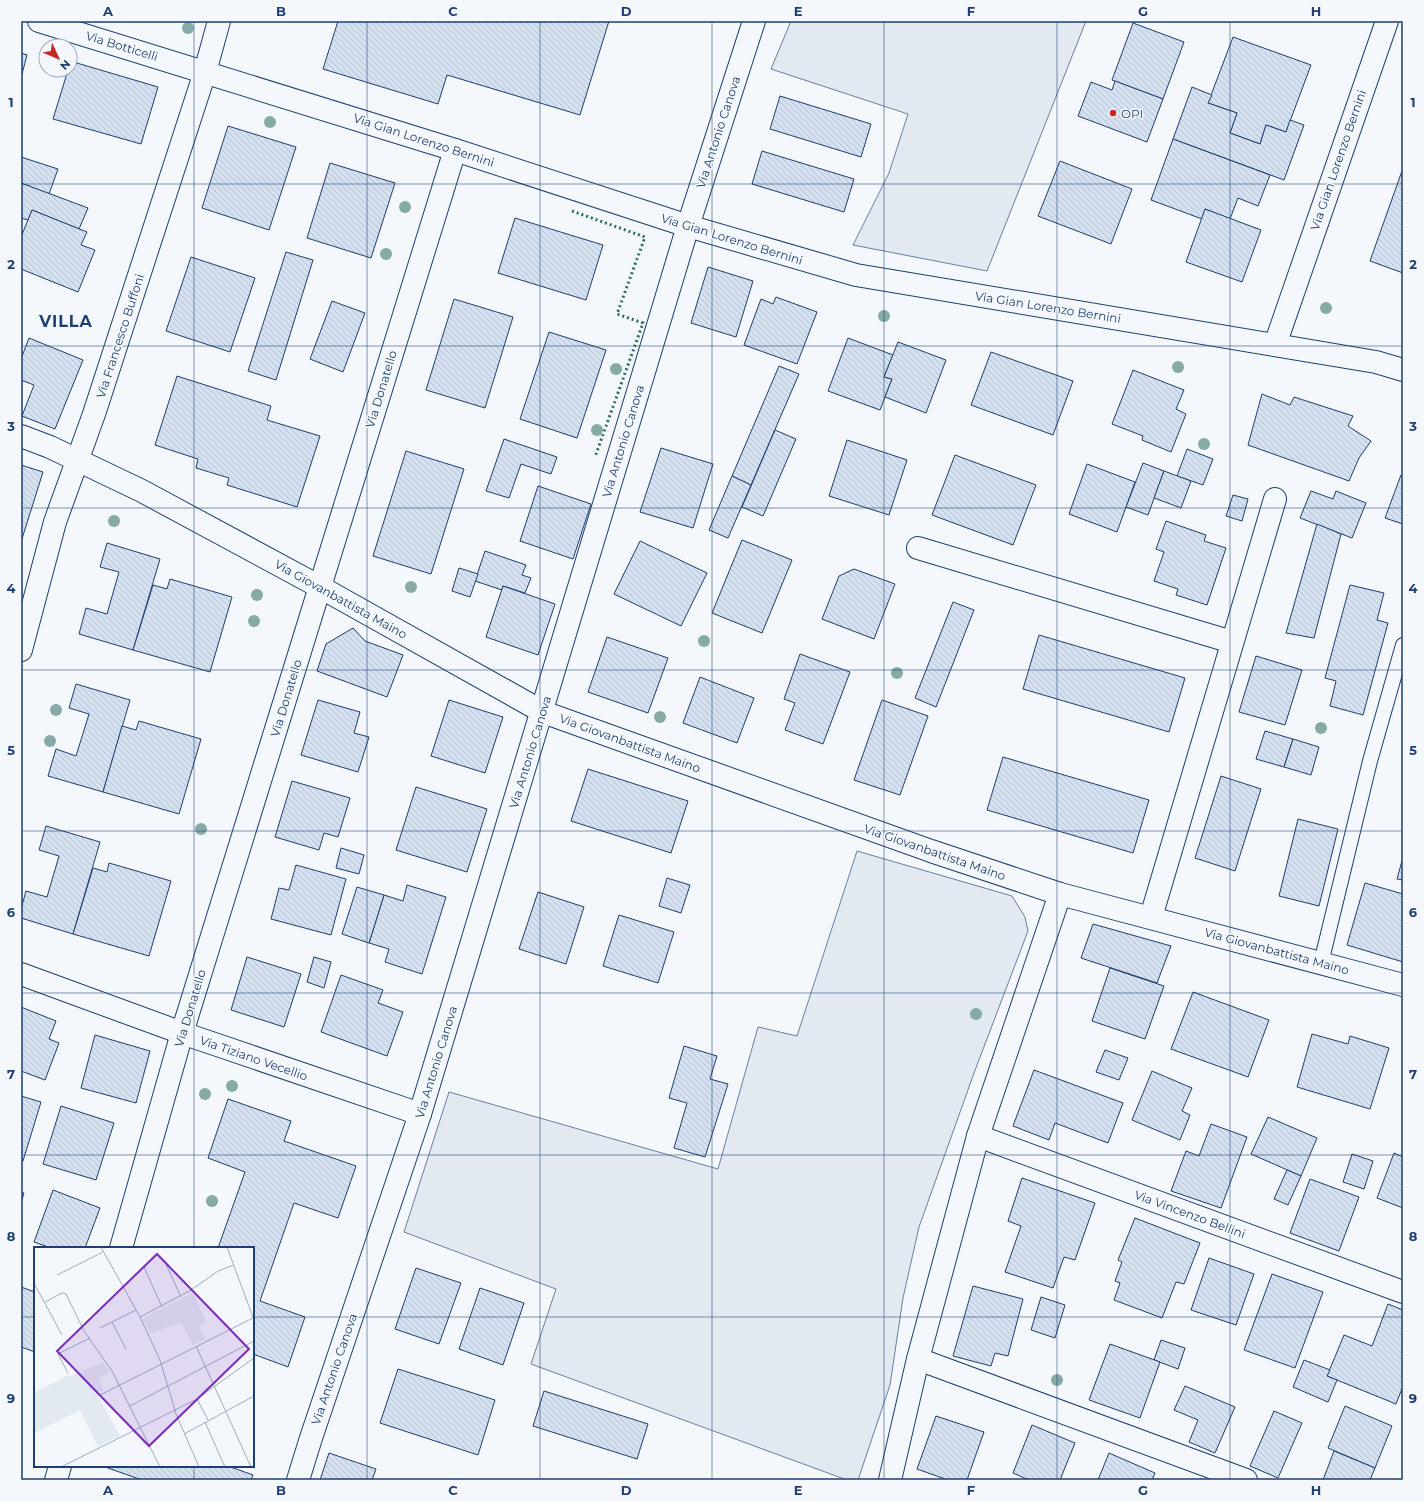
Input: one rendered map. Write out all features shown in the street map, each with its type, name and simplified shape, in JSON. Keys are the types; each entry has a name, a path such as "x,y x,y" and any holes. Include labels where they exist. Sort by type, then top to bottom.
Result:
{"street":[{"name":"Via Botticelli","path":"39,21 205,72"},
{"name":"Via Francesco Buffoni","path":"21,650 55,522 94,414 205,72 219,21"},
{"name":"Via Antonio Canova","path":"298,1480 313,1430 420,1114 543,712 688,226 754,21"},
{"name":"Via Gian Lorenzo Bernini","path":"1275,345 1387,21"},
{"name":"Via Gian Lorenzo Bernini","path":"205,72 455,150 688,226 856,275 1376,362 1403,370"},
{"name":"Via Donatello","path":"121,1247 182,1033 455,150"},
{"name":"Via Giovanbattista Maino","path":"21,436 50,447 142,491 543,712 931,851 1060,894 1403,985"},
{"path":"1151,918 1275,499"},
{"path":"918,548 1232,642"},
{"path":"890,1480 918,1359 978,1136 1060,894"},
{"name":"Via Tiziano Vecellio","path":"21,974 182,1033 420,1114"},
{"name":"Via Vincenzo Bellini","path":"978,1136 1403,1292"},
{"path":"918,1359 1246,1480"},
{"path":"56,1480 60,1467"}],"lane":[{"path":"1321,963 1370,761 1403,645"}],"shaded area":[{"path":"791,21 1086,21 987,271 853,245 889,173 908,114 771,69"},
{"path":"857,851 1012,896 1025,917 1028,931 974,1073 919,1227 903,1298 890,1385 858,1480 847,1480 531,1364 556,1289 404,1232 449,1092 718,1169 758,1027 797,1036"}],"building":[{"path":"338,21 609,21 580,115 447,75 438,104 323,69"},
{"path":"1133,23 1184,42 1163,99 1112,80"},
{"path":"1233,37 1311,65 1286,132 1266,125 1260,144 1230,133 1237,113 1208,103"},
{"path":"21,53 27,55 21,78"},
{"path":"78,63 158,87 141,144 53,119 66,78 78,78"},
{"path":"1115,81 1163,99 1147,142 1078,116 1091,82 1112,90"},
{"path":"1192,87 1212,95 1208,103 1237,113 1230,133 1260,144 1266,125 1286,132 1290,120 1304,125 1284,180 1173,139"},
{"path":"780,96 871,124 861,157 770,129"},
{"path":"228,126 296,147 269,230 202,208"},
{"path":"1173,139 1270,175 1258,206 1238,198 1230,219 1205,209 1202,219 1151,200"},
{"path":"762,151 854,179 844,212 752,184"},
{"path":"21,157 58,169 49,194 21,183"},
{"path":"1060,161 1132,189 1111,244 1038,216"},
{"path":"330,163 395,183 371,258 307,238"},
{"path":"1403,168 1403,273 1370,261"},
{"path":"21,183 88,208 79,229 32,210 28,220 21,218"},
{"path":"1205,209 1261,230 1242,282 1186,262"},
{"path":"32,210 87,232 81,245 95,250 78,292 21,269 21,237"},
{"path":"515,218 603,245 586,300 498,273"},
{"path":"286,252 313,260 276,380 248,371"},
{"path":"191,257 255,278 230,352 166,331"},
{"path":"708,267 753,281 736,337 691,323"},
{"path":"776,297 817,312 797,364 744,345 761,299 773,304"},
{"path":"454,299 513,317 485,408 426,390"},
{"path":"332,301 365,313 343,372 310,359"},
{"path":"549,332 606,350 577,438 520,419"},
{"path":"29,338 83,360 55,429 22,416 34,385 21,380 21,359"},
{"path":"848,338 893,355 884,377 892,379 880,410 828,391"},
{"path":"898,342 946,360 926,413 885,397 892,379 884,377"},
{"path":"991,352 1073,381 1053,435 971,405"},
{"path":"779,366 799,374 751,485 732,476"},
{"path":"1133,370 1184,390 1176,409 1186,414 1171,452 1142,440 1143,436 1112,424"},
{"path":"177,376 271,406 267,420 320,436 297,507 227,485 229,478 196,468 198,459 155,445"},
{"path":"1262,394 1290,405 1294,397 1353,416 1348,426 1371,441 1359,458 1349,481 1248,445"},
{"path":"775,430 796,439 763,516 742,507"},
{"path":"504,439 557,457 551,474 521,464 509,498 486,491"},
{"path":"847,440 907,460 889,515 829,496"},
{"path":"661,448 713,464 693,528 640,512"},
{"path":"1187,449 1213,459 1203,485 1177,476"},
{"path":"406,451 464,469 431,574 373,556"},
{"path":"955,455 1036,485 1013,545 932,515"},
{"path":"1143,463 1164,471 1148,515 1126,507"},
{"path":"1087,464 1135,482 1117,532 1069,514"},
{"path":"21,465 43,472 21,542"},
{"path":"1164,471 1191,481 1181,508 1154,498"},
{"path":"1401,475 1403,476 1403,524 1385,518"},
{"path":"732,476 751,485 728,538 709,530"},
{"path":"538,486 591,504 573,559 520,541"},
{"path":"1311,491 1333,499 1336,491 1366,503 1352,538 1300,518"},
{"path":"1233,495 1248,499 1242,521 1226,516"},
{"path":"1166,521 1206,535 1204,541 1226,548 1207,605 1176,595 1178,589 1154,581 1164,552 1156,549"},
{"path":"1317,524 1341,534 1314,638 1286,633"},
{"path":"742,540 792,560 762,633 712,613"},
{"path":"640,541 707,573 681,626 614,594"},
{"path":"107,543 160,559 133,650 79,634 86,608 107,614 119,572 100,567"},
{"path":"485,551 526,565 522,575 531,578 525,593 503,586 502,590 475,581"},
{"path":"459,568 478,574 470,597 452,591"},
{"path":"854,569 895,584 874,639 822,619 839,576"},
{"path":"170,579 232,597 210,672 133,650 153,585 167,589"},
{"path":"1350,585 1384,593 1377,620 1388,623 1363,715 1330,706 1336,681 1325,678"},
{"path":"503,586 555,604 538,655 486,637"},
{"path":"953,602 974,610 936,707 915,698"},
{"path":"353,628 365,641 403,655 387,697 317,671 326,644"},
{"path":"1039,635 1185,678 1169,732 1023,689"},
{"path":"607,637 668,658 648,713 588,692"},
{"path":"800,654 850,672 823,744 785,730 795,703 784,699"},
{"path":"1256,656 1302,670 1285,725 1239,712"},
{"path":"700,677 754,698 737,743 683,723"},
{"path":"76,684 130,700 103,792 48,776 56,749 76,756 89,714 69,708"},
{"path":"318,700 360,712 354,733 369,737 358,772 301,755"},
{"path":"449,700 503,717 485,773 431,756"},
{"path":"882,700 928,716 900,795 854,780"},
{"path":"139,721 201,739 179,814 103,792 122,726 136,730"},
{"path":"1265,731 1293,739 1284,767 1256,759"},
{"path":"1293,739 1319,747 1311,775 1284,767"},
{"path":"1003,757 1149,800 1133,853 987,810"},
{"path":"588,769 688,801 671,853 571,821"},
{"path":"1221,776 1261,789 1235,871 1195,858"},
{"path":"292,781 350,798 338,837 324,833 319,850 275,837"},
{"path":"416,787 487,809 467,872 396,850"},
{"path":"1298,819 1338,829 1319,906 1279,896"},
{"path":"46,826 100,842 73,934 21,918 21,909 26,891 47,897 59,856 39,850"},
{"path":"341,848 364,855 359,874 336,868"},
{"path":"1403,857 1403,880 1397,879"},
{"path":"109,863 171,881 149,956 73,934 93,868 107,872"},
{"path":"296,865 346,879 331,935 271,919 279,888 289,890"},
{"path":"667,878 690,885 681,913 659,906"},
{"path":"1365,883 1403,894 1403,962 1347,945"},
{"path":"407,885 446,897 422,974 385,962 389,949 369,943 384,895 403,901"},
{"path":"357,887 384,895 369,943 342,934"},
{"path":"538,892 584,907 566,964 519,949"},
{"path":"619,915 674,932 658,983 603,966"},
{"path":"1093,924 1171,946 1157,983 1081,958"},
{"path":"247,957 301,974 284,1027 231,1010"},
{"path":"314,957 331,962 324,988 307,982"},
{"path":"1110,968 1164,986 1145,1039 1092,1021"},
{"path":"341,975 383,990 378,1003 403,1012 387,1056 321,1032"},
{"path":"1193,992 1269,1020 1248,1077 1171,1049"},
{"path":"21,1007 56,1021 49,1039 59,1043 45,1080 21,1071"},
{"path":"1312,1034 1348,1044 1350,1036 1389,1048 1370,1109 1297,1087"},
{"path":"95,1035 150,1051 136,1103 81,1088"},
{"path":"684,1046 717,1056 710,1079 728,1084 705,1157 674,1148 687,1103 669,1098"},
{"path":"1105,1050 1128,1058 1119,1080 1096,1072"},
{"path":"1034,1070 1123,1103 1108,1143 1055,1123 1049,1140 1013,1126"},
{"path":"1152,1071 1192,1088 1182,1111 1190,1115 1180,1140 1132,1120"},
{"path":"21,1096 41,1102 23,1161 21,1161"},
{"path":"228,1099 291,1121 284,1141 356,1166 338,1218 294,1203 260,1301 305,1317 288,1367 254,1354 254,1247 218,1247 245,1172 208,1158"},
{"path":"61,1106 114,1123 96,1180 43,1164"},
{"path":"1268,1117 1317,1138 1301,1176 1251,1154"},
{"path":"1211,1124 1247,1137 1221,1208 1171,1191 1186,1151 1199,1156"},
{"path":"1394,1153 1403,1157 1403,1208 1377,1198"},
{"path":"1352,1154 1373,1161 1364,1189 1343,1182"},
{"path":"1287,1170 1301,1176 1288,1205 1274,1199"},
{"path":"1022,1178 1095,1203 1075,1260 1064,1257 1053,1288 1005,1272 1021,1226 1008,1221"},
{"path":"1310,1179 1359,1197 1339,1251 1290,1233"},
{"path":"53,1190 100,1208 85,1247 48,1247 34,1242"},
{"path":"21,1192 24,1193 21,1203"},
{"path":"1135,1218 1200,1243 1184,1284 1176,1282 1162,1318 1114,1300 1120,1283 1115,1281 1122,1262 1118,1260"},
{"path":"1209,1258 1254,1274 1236,1325 1191,1310"},
{"path":"416,1268 461,1283 439,1344 395,1329"},
{"path":"1272,1274 1323,1292 1295,1368 1244,1350"},
{"path":"973,1286 1023,1299 1008,1356 995,1353 991,1366 953,1356"},
{"path":"21,1287 34,1292 34,1352 21,1347"},
{"path":"480,1288 524,1303 503,1365 459,1349"},
{"path":"1041,1297 1065,1305 1055,1338 1031,1330"},
{"path":"1388,1304 1403,1310 1403,1386 1396,1404 1327,1376 1344,1335 1372,1346"},
{"path":"1161,1340 1185,1348 1178,1369 1154,1360"},
{"path":"1110,1344 1160,1362 1140,1418 1089,1400"},
{"path":"1304,1360 1330,1370 1327,1376 1337,1380 1328,1402 1293,1387"},
{"path":"398,1369 495,1400 478,1455 380,1423"},
{"path":"1185,1386 1235,1407 1215,1453 1189,1442 1198,1420 1174,1410"},
{"path":"544,1391 648,1424 637,1459 533,1426"},
{"path":"1345,1406 1392,1426 1375,1468 1328,1448"},
{"path":"1274,1411 1302,1423 1278,1478 1250,1466"},
{"path":"936,1416 984,1432 967,1480 948,1480 917,1469"},
{"path":"1032,1425 1075,1443 1060,1480 1029,1480 1013,1473"},
{"path":"1334,1451 1375,1468 1370,1480 1323,1480"},
{"path":"329,1453 376,1469 372,1480 320,1480"},
{"path":"1109,1453 1155,1473 1152,1480 1098,1480"},
{"path":"105,1467 231,1467 253,1475 251,1480 142,1480"}],"hedge":[{"path":"572,211 645,237 617,314 643,323 595,457"}],"place":[{"name":"OPI","path":"1113,113"}],"district":[{"name":"VILLA","path":"66,321"}]}
